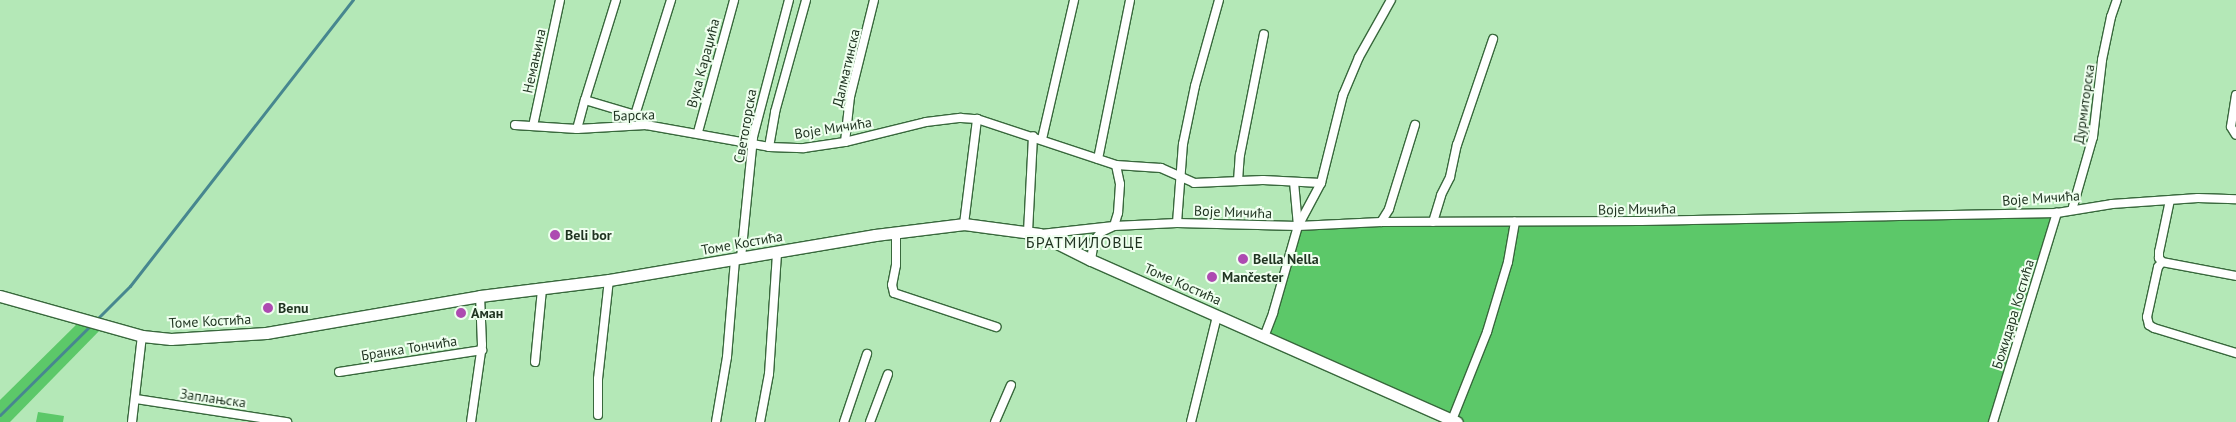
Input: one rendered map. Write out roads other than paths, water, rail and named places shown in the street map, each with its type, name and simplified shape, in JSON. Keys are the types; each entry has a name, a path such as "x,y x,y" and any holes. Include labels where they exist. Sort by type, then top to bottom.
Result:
{"street":[{"name":"Немањина","path":"533,126 560,0"},
{"path":"577,129 584,100 616,0"},
{"path":"635,115 671,0"},
{"name":"Вука Караџића","path":"698,132 734,0"},
{"name":"Светогорска","path":"716,422 727,357 752,144 758,112 789,0"},
{"path":"770,147 775,112 806,0"},
{"name":"Далматинска","path":"845,142 850,97 874,0"},
{"path":"1042,139 1074,0"},
{"path":"1098,159 1130,0"},
{"path":"1177,223 1182,179 1183,144 1195,86 1220,0"},
{"path":"1264,337 1273,313 1298,226 1321,183 1343,94 1359,57 1391,0"},
{"name":"Дурмиторска","path":"2072,210 2093,137 2102,60 2110,17 2117,0"},
{"path":"1238,181 1240,155 1264,34"},
{"path":"1433,222 1441,195 1450,177 1457,145 1493,39"},
{"path":"2236,95 2231,128 2236,135"},
{"path":"584,100 635,115 646,124"},
{"name":"Воје Мичића","path":"752,144 770,147 804,148 845,142 926,122 961,118 977,119 1116,165 1161,168 1194,183 1263,180 1321,183"},
{"path":"964,224 977,119"},
{"name":"Барска","path":"515,125 577,129 646,124 698,132 752,144"},
{"path":"1381,222 1389,209 1415,125"},
{"path":"1033,136 1033,233"},
{"path":"1091,260 1094,241 1101,232 1114,226 1118,213 1120,184 1116,165"},
{"path":"1294,182 1298,226"},
{"name":"Воје Мичића","path":"1033,233 1177,223 1298,226 1381,222 1846,218 2057,213 2170,200 2236,199"},
{"path":"2170,200 2159,252 2159,258 2162,262 2236,276"},
{"name":"Божидара Костића","path":"1992,422 2057,213"},
{"path":"1454,421 1487,332 1508,262 1515,222"},
{"name":"Томе Костића","path":"0,296 142,336 171,339 266,333 480,296 609,280 896,232 964,224 1033,233 1454,421"},
{"path":"896,232 896,265 892,285 894,293 996,327"},
{"path":"760,422 769,374 777,253"},
{"path":"2162,262 2156,274 2147,317 2150,325 2154,328 2236,353"},
{"path":"598,415 598,379 609,280"},
{"path":"535,362 542,289"},
{"path":"471,422 482,350 480,296"},
{"path":"1191,422 1217,316"},
{"path":"132,422 142,336"},
{"name":"Бранка Тончића","path":"339,372 482,350"},
{"path":"844,422 867,354"},
{"path":"870,422 888,374"},
{"path":"996,422 1011,385"},
{"name":"Заплањска","path":"136,399 287,422"}],"waterway":[{"path":"96,320 130,286 353,0"},
{"path":"0,415 92,324"}],"place":[{"name":"Beli bor","path":"555,235"},
{"name":"Bella Nella","path":"1243,259"},
{"name":"Mančester","path":"1212,277"},
{"name":"Benu","path":"268,308"},
{"name":"Аман","path":"461,313"}],"district":[{"name":"БРАТМИЛОВЦЕ","path":"1085,242"}]}
